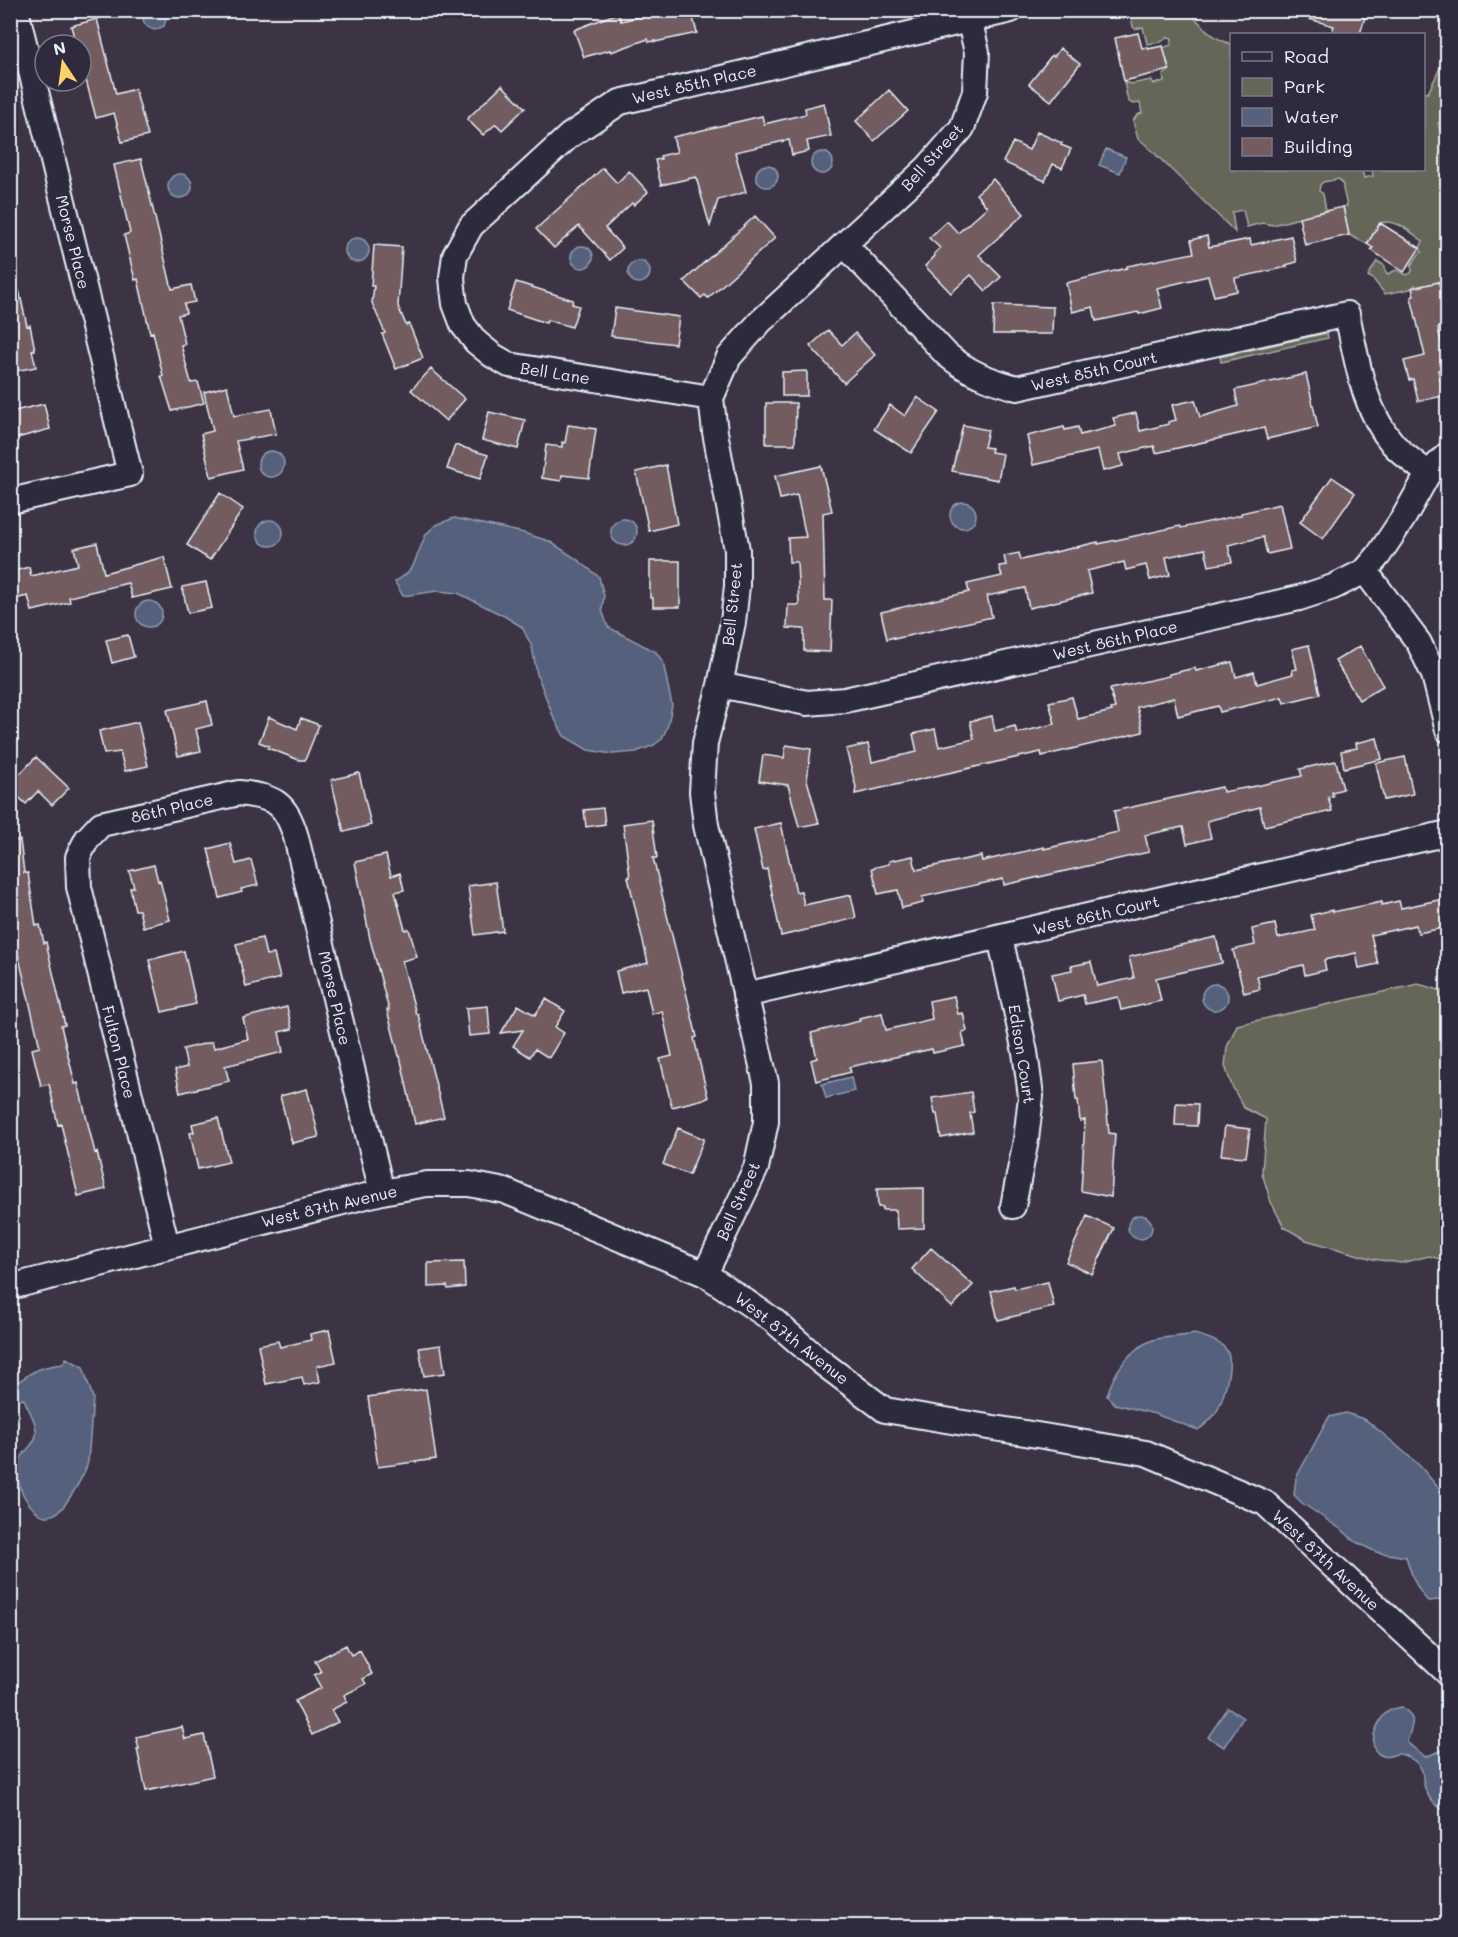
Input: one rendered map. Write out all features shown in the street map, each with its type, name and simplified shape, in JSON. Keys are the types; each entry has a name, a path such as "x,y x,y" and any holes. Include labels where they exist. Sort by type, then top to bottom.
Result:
{"street":[{"name":"Morse Place","path":"10,501 129,474 16,10"},
{"name":"West 85th Place","path":"452,278 455,255 471,226 569,136 620,102 968,15 1011,10"},
{"name":"Bell Street","path":"705,1274 756,1168 766,1122 766,1083 706,825 702,792 705,743 734,622 737,586 737,550 711,398 729,357 760,322 928,167 962,128 975,92 977,52 968,15"},
{"name":"West 85th Court","path":"845,245 946,354 963,368 988,380 1017,388 1347,314 1367,402 1376,421 1394,446 1428,474"},
{"name":"Bell Lane","path":"452,278 455,304 463,325 476,342 509,365 711,398"},
{"name":"West 86th Place","path":"720,685 807,703 844,700 1299,598 1333,587 1365,571 1404,517 1428,474 1448,454"},
{"path":"1365,571 1419,642 1434,675 1448,730"},
{"name":"86th Place","path":"78,857 87,838 101,824 239,793 261,795 282,806"},
{"name":"Morse Place","path":"282,806 291,820 296,837 382,1192"},
{"name":"West 86th Court","path":"745,995 1448,833"},
{"name":"Fulton Place","path":"78,857 79,887 167,1246"},
{"name":"Edison Court","path":"1000,937 1026,1052 1031,1096 1031,1111 1013,1206"},
{"name":"West 87th Avenue","path":"10,1287 382,1192 438,1184 469,1184 505,1191 705,1274 773,1320 820,1361 885,1410 1146,1453 1265,1503 1448,1673"}],"green space":[{"path":"1130,11 1187,11 1211,34 1230,44 1230,171 1362,171 1364,178 1373,176 1372,171 1425,171 1425,92 1428,93 1447,53 1447,121 1438,123 1441,134 1447,133 1447,272 1439,282 1415,287 1415,285 1410,289 1385,294 1368,276 1377,261 1385,266 1388,274 1396,270 1407,275 1411,273 1411,265 1422,252 1420,248 1423,241 1392,222 1380,223 1367,244 1349,235 1343,207 1347,206 1343,184 1339,179 1323,182 1320,185 1319,191 1323,194 1326,211 1273,225 1262,223 1247,227 1243,210 1232,212 1235,232 1138,139 1133,121 1137,115 1142,113 1140,103 1133,104 1128,101 1124,82 1131,84 1151,80 1154,84 1164,81 1163,75 1170,70 1163,48 1171,45 1172,38 1168,37 1161,42 1147,44 1143,27 1135,29"},
{"path":"1327,333 1328,338 1221,362 1220,357"},
{"path":"1418,984 1447,992 1447,1261 1429,1256 1401,1263 1373,1259 1306,1240 1284,1227 1271,1202 1262,1173 1266,1119 1244,1108 1232,1086 1225,1066 1227,1047 1237,1025"}],"water":[{"path":"145,10 165,11 167,16 164,26 155,30 146,25 143,20"},
{"path":"1106,149 1126,157 1120,173 1099,165"},
{"path":"822,152 830,155 833,163 830,171 822,174 814,171 811,163 814,155"},
{"path":"767,165 775,168 778,176 775,184 767,187 759,184 756,176 759,168"},
{"path":"180,174 189,177 192,186 189,195 180,198 171,195 168,186 171,177"},
{"path":"357,238 362,239 368,245 368,255 362,261 357,262 352,261 346,255 345,250 346,245 352,239"},
{"path":"582,246 590,249 593,257 590,265 582,268 574,265 571,257 574,249"},
{"path":"639,261 647,264 650,272 647,280 639,283 631,280 628,272 631,264"},
{"path":"271,451 280,455 284,464 280,473 271,477 262,473 258,464 262,455"},
{"path":"963,502 972,506 976,515 972,524 963,528 954,524 950,515 954,506"},
{"path":"454,518 520,532 549,541 599,577 604,596 602,610 608,627 656,652 663,662 672,705 668,725 662,739 636,752 612,754 588,750 564,736 553,716 537,674 532,647 522,627 458,593 437,591 403,596 395,582 413,566 426,534 436,525"},
{"path":"624,519 633,523 637,532 633,541 624,545 615,541 611,532 615,523"},
{"path":"270,520 279,524 283,533 279,542 270,546 261,542 257,533 261,524"},
{"path":"149,601 158,605 162,614 158,623 149,627 140,623 136,614 140,605"},
{"path":"1215,984 1224,988 1228,997 1224,1006 1215,1010 1206,1006 1202,997 1206,988"},
{"path":"851,1077 854,1091 826,1098 822,1084"},
{"path":"1140,1215 1149,1218 1152,1227 1149,1236 1140,1239 1131,1236 1128,1227 1131,1218"},
{"path":"1194,1334 1221,1345 1229,1357 1227,1383 1218,1409 1211,1419 1198,1430 1155,1414 1115,1404 1107,1396 1118,1370 1137,1349 1153,1340"},
{"path":"66,1358 83,1367 93,1398 88,1462 79,1483 63,1507 54,1514 44,1516 30,1505 19,1484 20,1461 34,1441 36,1429 24,1399 11,1400 11,1384 40,1369 63,1364"},
{"path":"1346,1413 1366,1420 1395,1444 1420,1466 1447,1498 1447,1596 1440,1600 1428,1601 1420,1591 1406,1557 1376,1552 1356,1542 1294,1495 1296,1478 1329,1417"},
{"path":"1402,1707 1412,1719 1407,1742 1409,1744 1425,1757 1447,1746 1447,1811 1437,1806 1428,1795 1422,1770 1416,1762 1400,1754 1383,1756 1375,1750 1374,1735 1382,1718 1389,1711"},
{"path":"1228,1708 1243,1718 1224,1747 1208,1737"}],"building":[{"path":"665,10 691,10 697,33 655,42 649,42 648,39 611,52 610,50 584,57 574,30 618,13 621,21"},
{"path":"1296,10 1367,10 1360,33 1331,33 1334,26 1295,15"},
{"path":"97,19 116,94 135,89 148,136 122,142 114,113 96,118 89,93 93,93 93,33 73,33 71,26"},
{"path":"1138,33 1142,48 1163,46 1169,70 1124,81 1115,38"},
{"path":"1060,48 1080,64 1051,101 1029,84"},
{"path":"502,85 525,108 502,130 496,124 483,135 467,119"},
{"path":"889,90 908,111 874,141 856,121"},
{"path":"824,103 831,136 807,141 809,151 792,155 789,140 735,152 746,192 718,200 710,226 696,177 661,185 655,160 661,159 660,156 677,152 673,137 762,116 764,124 806,114 805,108"},
{"path":"1037,132 1071,149 1062,168 1053,164 1045,181 1003,162 1013,142 1029,150"},
{"path":"141,159 172,289 191,285 195,302 184,304 186,313 178,315 185,344 181,345 191,383 198,382 204,403 172,411 161,376 163,376 153,332 150,333 138,279 135,280 124,235 130,233 114,165"},
{"path":"603,168 617,183 629,171 648,192 634,205 632,203 605,228 623,248 610,260 579,226 554,248 536,229"},
{"path":"993,179 1024,214 979,255 1001,277 986,291 971,275 951,293 925,266 940,248 929,238 947,221 958,233 987,207 976,194"},
{"path":"1343,207 1349,235 1305,245 1299,217"},
{"path":"755,216 775,238 708,298 705,295 701,298 684,281"},
{"path":"1380,223 1420,248 1404,272 1371,250 1373,248 1367,244"},
{"path":"1207,236 1209,247 1250,239 1251,245 1291,236 1297,262 1286,265 1287,267 1235,278 1237,291 1214,296 1208,276 1157,288 1162,308 1139,314 1138,312 1096,321 1093,307 1072,312 1066,283 1127,268 1127,266 1194,253 1191,240"},
{"path":"374,245 402,247 398,306 406,325 409,324 423,358 396,369 382,334 385,333 372,303"},
{"path":"17,281 27,326 30,325 36,367 10,372 10,282"},
{"path":"516,282 573,300 572,304 579,306 572,327 547,320 546,323 507,310"},
{"path":"1439,282 1445,309 1448,309 1448,325 1438,328 1447,368 1438,370 1444,396 1418,401 1413,379 1409,380 1404,361 1425,356 1411,297 1414,296 1412,288"},
{"path":"994,305 1053,307 1052,334 993,334"},
{"path":"615,308 679,317 675,344 611,336"},
{"path":"828,330 842,345 855,333 875,355 844,383 810,346"},
{"path":"431,369 465,399 446,421 411,390"},
{"path":"807,371 807,396 782,396 782,372"},
{"path":"1306,374 1318,427 1267,439 1264,428 1156,453 1154,446 1120,454 1123,466 1103,471 1098,450 1033,465 1027,436 1064,427 1065,430 1078,427 1080,435 1116,426 1113,418 1136,413 1140,431 1176,420 1172,405 1195,400 1200,417 1238,406 1235,390"},
{"path":"227,386 234,416 271,409 276,434 236,441 243,469 211,477 201,434 213,431 204,392"},
{"path":"917,397 939,412 911,453 874,429 890,405 905,416"},
{"path":"766,403 796,403 795,444 766,444"},
{"path":"44,404 50,429 10,440 10,412"},
{"path":"489,412 525,420 518,449 482,440"},
{"path":"568,425 596,429 589,478 562,475 561,481 542,478 546,445 562,447 562,442 565,443"},
{"path":"963,425 988,430 984,447 992,448 991,452 1003,454 998,480 952,471"},
{"path":"455,445 488,455 480,479 447,469"},
{"path":"666,465 677,524 649,531 636,472"},
{"path":"821,466 832,511 823,513 825,600 832,600 830,652 804,651 804,629 787,628 788,605 799,605 797,562 789,562 788,538 806,537 797,495 780,499 775,476"},
{"path":"1332,477 1355,493 1323,539 1300,522"},
{"path":"220,493 243,509 210,560 187,545"},
{"path":"1280,504 1290,549 1267,554 1263,537 1228,545 1232,562 1209,566 1205,549 1166,557 1170,575 1150,580 1146,565 1126,570 1124,562 1087,571 1092,593 1029,608 1025,588 987,596 992,617 887,639 881,612 969,592 967,584 1002,576 999,566 1006,565 1004,556 1019,553 1021,560 1098,542 1098,544 1180,526 1181,528"},
{"path":"97,543 104,573 164,557 172,589 132,598 128,583 69,597 70,602 32,611 28,596 10,600 10,572 29,567 31,576 78,565 74,548"},
{"path":"650,561 680,561 680,607 653,607 653,598 650,598"},
{"path":"206,582 212,608 188,613 182,587"},
{"path":"128,635 134,657 112,663 106,640"},
{"path":"1309,645 1320,694 1284,703 1282,697 1220,712 1218,706 1178,716 1174,698 1137,707 1143,732 1042,756 1041,752 855,794 856,787 846,749 868,744 872,762 917,752 913,734 935,729 939,747 974,739 970,721 992,716 995,731 1015,726 1017,733 1055,724 1049,702 1072,697 1078,719 1112,711 1111,709 1115,708 1110,689 1195,668 1196,671 1232,662 1236,677 1254,672 1257,684 1293,674 1292,670 1297,669 1292,649"},
{"path":"1360,646 1383,686 1359,700 1335,661"},
{"path":"207,701 212,725 196,729 201,751 178,756 167,710"},
{"path":"269,717 297,729 301,718 319,725 305,760 299,760 268,748 269,746 259,742"},
{"path":"138,722 148,766 125,771 120,752 104,754 99,731"},
{"path":"1377,738 1382,759 1344,768 1341,751 1357,748 1356,743"},
{"path":"786,745 811,749 807,780 819,823 799,827 788,785 759,781 763,755 784,758"},
{"path":"36,757 69,788 52,805 38,791 26,804 10,789 10,784"},
{"path":"1405,757 1413,794 1384,800 1376,763"},
{"path":"1336,761 1343,789 1332,792 1333,796 1328,797 1332,811 1264,826 1260,807 1207,821 1211,838 1187,844 1183,827 1145,835 1149,852 1004,885 1003,879 922,897 923,903 902,908 898,890 878,894 872,868 889,864 889,861 913,856 916,870 981,856 982,861 1044,847 1044,849 1118,832 1114,811 1222,787 1223,792 1302,776 1300,769"},
{"path":"359,773 371,825 344,832 331,780"},
{"path":"603,808 605,824 586,827 584,810"},
{"path":"652,820 657,858 653,858 697,1037 694,1038 708,1098 672,1107 660,1059 672,1056 662,1011 652,1014 646,987 621,993 616,971 648,963 628,877 630,877 623,824"},
{"path":"781,823 796,892 801,891 804,905 851,895 856,918 781,936 767,869 763,870 754,829"},
{"path":"20,840 24,873 28,873 36,926 40,925 44,943 46,942 65,1025 61,1026 66,1047 106,1189 78,1196 49,1084 41,1086 32,1049 40,1047 10,920 10,841"},
{"path":"230,843 236,864 251,860 258,885 220,898 208,849"},
{"path":"386,855 391,876 400,873 404,890 395,892 405,930 409,929 417,957 402,961 444,1117 415,1124 370,939 355,862"},
{"path":"154,865 170,920 143,927 139,910 135,910 130,888 134,887 129,871"},
{"path":"496,882 503,931 475,935 468,886"},
{"path":"1448,898 1448,927 1418,933 1416,925 1371,935 1378,964 1359,968 1356,953 1324,960 1326,970 1305,975 1303,965 1257,976 1260,989 1244,993 1233,950 1255,945 1252,929 1275,924 1278,938 1315,930 1311,915 1332,910 1333,912 1382,902 1382,905 1399,901 1401,908"},
{"path":"1216,937 1222,963 1156,978 1161,1001 1121,1010 1118,997 1085,1004 1083,995 1058,1001 1052,974 1072,970 1071,966 1091,962 1097,986 1134,978 1129,957"},
{"path":"262,938 266,955 274,954 280,978 246,987 236,944"},
{"path":"184,951 196,1004 162,1012 149,960"},
{"path":"954,996 958,1014 963,1013 967,1031 962,1032 965,1046 933,1053 932,1049 849,1067 851,1072 816,1081 811,1060 817,1058 811,1033 882,1013 886,1030 932,1019 929,1001"},
{"path":"546,999 565,1011 555,1027 564,1033 549,1058 535,1049 530,1057 513,1046 523,1030 501,1033 518,1005 535,1015"},
{"path":"488,1006 490,1034 469,1036 466,1008"},
{"path":"287,1007 292,1029 279,1032 283,1052 225,1066 229,1081 180,1093 175,1070 187,1067 183,1049 212,1042 214,1048 248,1039 243,1018"},
{"path":"1102,1061 1109,1133 1115,1134 1111,1197 1081,1191 1085,1120 1080,1121 1073,1064"},
{"path":"307,1089 319,1137 292,1143 280,1096"},
{"path":"971,1092 974,1112 970,1113 973,1132 941,1138 932,1098"},
{"path":"1176,1103 1198,1104 1197,1126 1175,1125"},
{"path":"218,1118 229,1162 198,1169 190,1133 194,1132 192,1124"},
{"path":"1225,1126 1250,1129 1246,1157 1221,1155"},
{"path":"678,1128 704,1139 689,1175 663,1164"},
{"path":"924,1188 924,1228 897,1229 896,1210 883,1210 883,1207 878,1207 877,1189"},
{"path":"1087,1216 1114,1228 1092,1274 1066,1262"},
{"path":"931,1248 973,1285 952,1307 912,1269"},
{"path":"464,1262 465,1287 448,1289 447,1286 428,1287 428,1263"},
{"path":"1048,1282 1054,1307 998,1320 991,1291"},
{"path":"329,1330 336,1362 317,1366 320,1382 304,1385 302,1377 266,1384 258,1345 278,1341 280,1347 311,1340 310,1334"},
{"path":"441,1345 445,1373 424,1376 419,1348"},
{"path":"426,1389 436,1459 378,1467 368,1397"},
{"path":"346,1645 351,1655 360,1650 372,1674 363,1679 366,1684 344,1695 347,1702 331,1710 338,1722 312,1735 295,1701 321,1688 314,1675 321,1672 315,1661"},
{"path":"182,1727 185,1739 204,1735 213,1776 146,1791 136,1737"}]}
